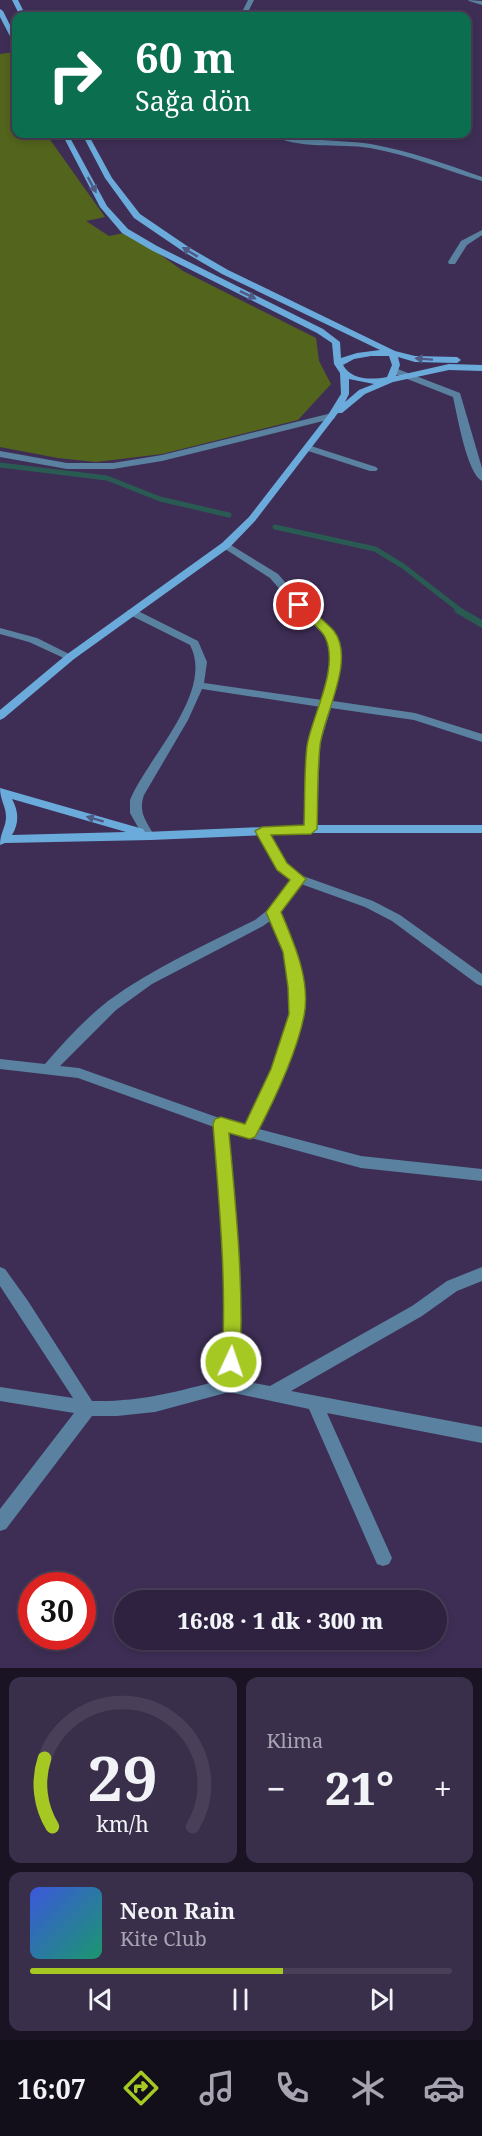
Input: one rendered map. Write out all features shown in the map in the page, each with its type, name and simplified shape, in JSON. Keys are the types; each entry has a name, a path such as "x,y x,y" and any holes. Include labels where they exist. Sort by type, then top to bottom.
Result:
{"main road":[{"path":"0,11 12,34"},
{"path":"0,716 70,657 226,544 252,519 309,448 345,394 344,373 338,364 336,342 320,331 154,248 125,231 104,207 67,138"},
{"path":"87,138 109,178 137,216 187,250 225,272 392,353 415,358 482,361"},
{"path":"338,364 356,355 392,353"},
{"path":"332,416 362,392 392,375 395,359 392,353"},
{"path":"406,375 448,367 482,368"},
{"path":"344,373 371,381 392,375"},
{"path":"0,792 149,835"},
{"path":"0,792 10,802 14,814 11,827 2,840"},
{"path":"2,840 311,829 482,829"}],"street":[{"path":"471,0 482,3"},
{"path":"290,138 370,146 438,163 482,179"},
{"path":"452,262 464,243 482,232"},
{"path":"392,375 406,375 457,395 474,461 482,478"},
{"path":"0,454 68,466 112,466 162,458 332,416"},
{"path":"309,448 373,469"},
{"path":"226,544 273,576 329,634 335,655 327,704 314,744 311,829"},
{"path":"132,612 194,643 201,659 202,669 198,685 171,741 138,795 135,807 138,818 149,835"},
{"path":"0,632 33,640 70,657"},
{"path":"198,685 415,717 482,738"},
{"path":"262,831 282,867 299,879 369,904 396,918 482,981"},
{"path":"50,1068 67,1048 111,1006 147,981 238,934 273,912 299,879"},
{"path":"250,1132 279,1069 297,1014 296,987 290,952 273,912"},
{"path":"0,1064 50,1068 90,1077 221,1124 361,1162 482,1175"},
{"path":"221,1124 232,1268 233,1317 229,1384"},
{"path":"0,1274 88,1408"},
{"path":"269,1395 417,1311 452,1286 482,1274"},
{"path":"0,1394 88,1408 117,1410 155,1405 229,1384 269,1395 482,1435"},
{"path":"314,1403 383,1558"},
{"path":"0,1523 88,1408"}],"green space":[{"path":"12,52 12,138 49,138 105,217 86,221 109,236 129,232 183,271 316,338 319,361 331,384 298,420 162,454 96,462 58,458 0,447 0,54"}],"waterway":[{"path":"0,465 107,478 160,499 229,515"},
{"path":"275,527 375,549 403,566 461,611"},
{"path":"458,610 482,624"}],"route":[{"path":"231,1362 232,1268 221,1124 250,1132 279,1069 297,1014 296,987 290,952 273,912 299,879 282,867 262,831 311,829 314,744 327,704 335,655 329,634 299,605"}]}
